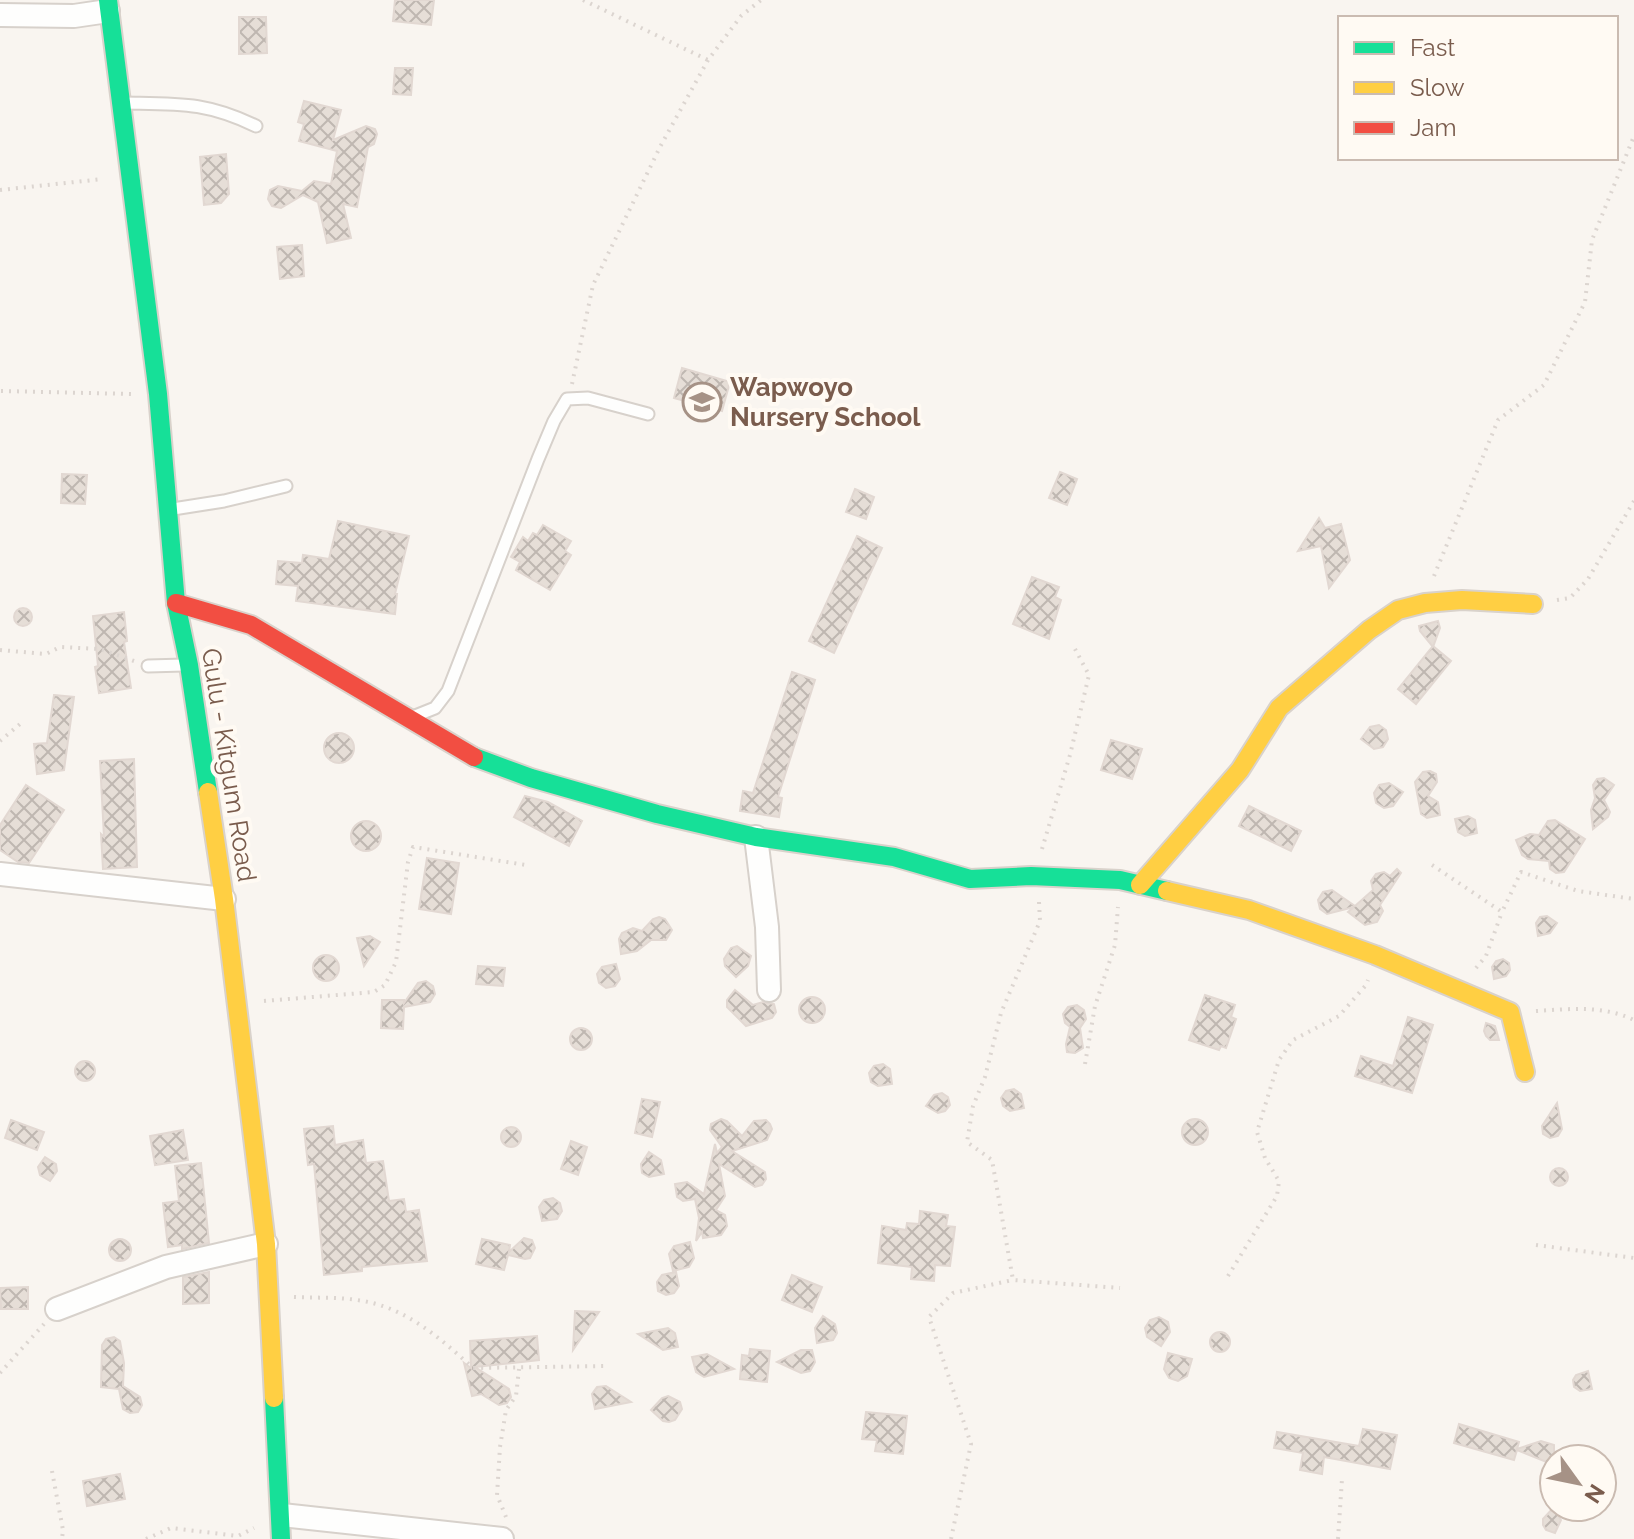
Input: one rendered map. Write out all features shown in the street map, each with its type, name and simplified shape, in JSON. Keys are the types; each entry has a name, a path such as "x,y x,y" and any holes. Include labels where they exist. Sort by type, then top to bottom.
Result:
{"street":[{"path":"0,15 74,16 108,6"},
{"name":"Gulu - Kitgum Road","path":"108,6 158,394 176,603 189,665 224,899 266,1244 281,1539"},
{"path":"1140,885 1240,770 1279,708 1369,630 1398,610 1425,603 1462,600 1533,604"},
{"path":"176,603 251,625 460,750 506,770 657,814 756,837 894,857 970,879 1031,876 1120,880 1249,910 1375,955 1510,1012 1525,1072"},
{"path":"756,837 767,927 769,990"},
{"path":"0,874 224,899"},
{"path":"57,1309 166,1267 266,1244"},
{"path":"282,1515 505,1532"}],"lane":[{"path":"121,102 205,106 256,126"},
{"path":"393,712 417,716 443,701 549,434 569,398 588,398 648,414"},
{"path":"169,510 286,486"},
{"path":"148,666 189,665"}],"path":[{"path":"583,0 708,60"},
{"path":"569,398 593,285 660,147 708,60 741,16 761,0"},
{"path":"1425,603 1498,420 1544,385 1585,302 1592,240 1634,136"},
{"path":"0,190 129,177"},
{"path":"1,391 158,394"},
{"path":"1533,604 1570,598 1588,579 1634,501"},
{"path":"0,650 46,654 60,647 100,649 148,666"},
{"path":"1013,1280 992,1160 967,1142 973,1106 985,1077 1001,1013 1040,921 1037,888 1031,876 1048,831 1089,675 1075,649"},
{"path":"0,741 20,724"},
{"path":"238,1003 374,992 385,985 396,962 406,875 413,847 526,865"},
{"path":"1432,865 1502,912"},
{"path":"1459,991 1486,956 1521,872 1578,891 1634,899"},
{"path":"1085,1064 1095,1006 1115,945 1120,880"},
{"path":"1228,1276 1277,1196 1279,1181 1265,1158 1257,1132 1279,1060 1293,1040 1339,1016 1366,985 1375,955"},
{"path":"1510,1012 1586,1008 1619,1013 1634,1020"},
{"path":"1536,1245 1634,1258"},
{"path":"951,1539 971,1444 929,1317 953,1293 1013,1280 1120,1288"},
{"path":"268,1297 357,1300 397,1310 430,1332 473,1368 609,1366"},
{"path":"0,1373 57,1309"},
{"path":"505,1532 497,1495 499,1471 506,1410 516,1396 519,1369"},
{"path":"52,1471 62,1539"},
{"path":"1338,1539 1342,1479"},
{"path":"146,1539 171,1528 238,1536 282,1515"}],"building":[{"path":"395,0 434,0 431,25 393,21"},
{"path":"239,17 266,17 267,53 239,54"},
{"path":"395,68 413,68 411,95 393,94"},
{"path":"304,101 341,110 333,140 366,126 375,129 377,134 374,144 368,147 357,207 343,204 351,238 327,243 318,202 303,195 281,208 272,206 268,199 270,190 278,186 302,191 314,181 331,184 337,151 299,141 304,124 298,122"},
{"path":"226,154 229,194 221,203 204,205 200,157"},
{"path":"302,245 304,276 280,279 277,247"},
{"path":"682,368 730,382 722,411 674,398"},
{"path":"1060,472 1077,479 1067,505 1049,498"},
{"path":"62,474 87,475 85,504 61,503"},
{"path":"855,489 874,497 866,519 846,512"},
{"path":"1319,518 1325,528 1341,524 1350,560 1329,588 1321,546 1298,551"},
{"path":"338,521 409,536 395,594 395,614 296,601 298,586 276,584 278,561 302,563 303,555 329,559"},
{"path":"543,525 571,541 565,551 571,555 550,590 516,570 520,562 511,557 523,537 528,541 533,533 537,535"},
{"path":"857,536 882,548 834,653 809,641"},
{"path":"1032,577 1059,587 1055,597 1061,600 1049,639 1013,624"},
{"path":"19,608 27,608 32,617 30,624 19,626 14,621 14,613"},
{"path":"124,612 127,641 124,642 131,688 99,693 93,616"},
{"path":"1438,621 1440,628 1433,647 1419,626"},
{"path":"1433,646 1451,661 1416,704 1398,689"},
{"path":"792,672 815,680 778,797 782,798 779,817 740,811 743,791 753,793"},
{"path":"54,695 74,697 64,770 37,774 34,744 47,743"},
{"path":"1379,725 1386,730 1388,739 1383,747 1374,749 1361,739 1370,727"},
{"path":"339,733 350,737 354,748 350,759 339,763 328,759 324,748 328,737"},
{"path":"1111,740 1142,749 1132,779 1101,770"},
{"path":"134,759 137,867 103,869 100,761"},
{"path":"1423,772 1436,774 1437,782 1428,796 1438,802 1440,815 1427,818 1421,814 1415,782"},
{"path":"1604,778 1614,785 1604,800 1610,812 1593,829 1593,785 1597,779"},
{"path":"1389,783 1403,792 1393,806 1384,808 1376,803 1374,793 1379,785"},
{"path":"26,785 64,810 29,863 18,862 0,850 0,825"},
{"path":"525,796 548,802 582,821 569,846 514,817"},
{"path":"1249,806 1301,831 1291,851 1239,826"},
{"path":"1468,816 1475,820 1477,833 1465,836 1458,832 1455,819"},
{"path":"1555,820 1585,839 1564,872 1556,873 1550,869 1549,861 1528,859 1522,855 1516,840 1530,834 1539,835 1548,821"},
{"path":"366,821 377,825 381,836 377,847 366,851 355,847 351,836 355,825"},
{"path":"427,858 459,863 451,914 419,909"},
{"path":"1397,869 1401,873 1380,905 1383,911 1377,922 1365,925 1348,912 1354,907 1327,914 1320,909 1318,900 1323,892 1332,890 1355,906 1373,890 1371,881 1376,874 1384,872 1390,876"},
{"path":"1547,916 1557,923 1550,933 1538,936 1536,923 1540,917"},
{"path":"659,917 665,919 672,930 666,940 651,940 637,951 621,954 619,939 622,933 633,928 642,931"},
{"path":"370,936 380,942 364,966 357,938"},
{"path":"737,946 751,956 748,966 736,977 725,966 724,959 731,948"},
{"path":"326,955 335,959 339,968 335,977 326,981 317,977 313,968 317,959"},
{"path":"1503,959 1509,963 1510,970 1506,976 1494,979 1492,967 1496,961"},
{"path":"616,964 620,979 615,986 606,988 599,983 597,974 602,967"},
{"path":"478,966 505,968 503,986 476,984"},
{"path":"426,981 433,986 435,994 430,1002 404,1007 403,1029 381,1028 382,1000 404,1000 404,1003 418,983"},
{"path":"735,990 753,1005 763,1002 774,1004 776,1012 772,1018 746,1026 727,1007 727,1000"},
{"path":"1205,995 1235,1005 1231,1017 1236,1019 1226,1048 1221,1046 1219,1050 1189,1040"},
{"path":"812,997 821,1001 825,1010 821,1019 812,1023 803,1019 799,1010 803,1001"},
{"path":"1077,1005 1084,1010 1086,1019 1080,1028 1083,1048 1075,1053 1067,1052 1070,1027 1065,1023 1063,1014 1068,1007"},
{"path":"1408,1017 1433,1025 1412,1093 1355,1076 1361,1056 1393,1066"},
{"path":"1486,1023 1495,1026 1499,1040 1490,1040 1486,1036"},
{"path":"577,1028 585,1028 592,1039 585,1050 577,1050 570,1043 570,1035"},
{"path":"85,1061 92,1064 95,1071 92,1078 85,1081 78,1078 75,1071 78,1064"},
{"path":"883,1064 890,1069 892,1084 878,1086 871,1082 869,1073 874,1066"},
{"path":"1014,1089 1021,1094 1024,1108 1010,1111 1003,1106 1001,1098 1006,1091"},
{"path":"942,1093 948,1097 950,1105 945,1111 938,1113 926,1106 934,1095"},
{"path":"642,1099 660,1102 652,1137 635,1133"},
{"path":"1557,1103 1562,1129 1558,1136 1550,1138 1543,1134 1542,1126"},
{"path":"721,1119 742,1136 754,1121 766,1120 770,1124 772,1129 767,1140 732,1151 765,1172 766,1179 762,1185 755,1187 719,1164 725,1196 716,1210 725,1215 727,1226 721,1235 703,1238 702,1232 696,1241 699,1218 695,1199 683,1201 677,1197 675,1184 687,1182 704,1194 715,1144 717,1153 722,1147 710,1130 711,1124"},
{"path":"1195,1119 1204,1123 1208,1132 1204,1141 1195,1145 1186,1141 1182,1132 1186,1123"},
{"path":"11,1120 44,1132 37,1150 5,1138"},
{"path":"333,1126 335,1145 363,1140 366,1163 383,1161 389,1201 404,1199 406,1212 419,1210 427,1261 362,1267 362,1271 324,1275 314,1164 308,1165 304,1129"},
{"path":"511,1127 518,1130 521,1137 518,1144 511,1147 504,1144 501,1137 504,1130"},
{"path":"183,1130 188,1160 155,1165 150,1136"},
{"path":"571,1141 587,1147 578,1175 561,1169"},
{"path":"649,1152 661,1160 664,1174 649,1177 642,1173 641,1164"},
{"path":"45,1157 56,1164 57,1171 50,1181 40,1175 38,1167"},
{"path":"201,1163 209,1243 182,1249 182,1245 168,1247 163,1203 179,1201 175,1166"},
{"path":"1559,1168 1568,1177 1559,1186 1550,1177"},
{"path":"553,1198 560,1203 562,1211 557,1219 542,1221 539,1207 544,1200"},
{"path":"920,1211 948,1215 946,1226 955,1227 950,1266 935,1265 934,1281 911,1279 912,1267 878,1263 882,1226 906,1230 907,1223 919,1224"},
{"path":"524,1238 532,1240 535,1248 530,1258 508,1255 504,1270 476,1264 482,1239 510,1245 509,1252"},
{"path":"120,1239 128,1242 131,1250 128,1258 120,1261 112,1258 109,1250 112,1242"},
{"path":"690,1242 694,1258 689,1267 673,1271 669,1254 674,1246"},
{"path":"209,1272 209,1303 183,1304 183,1277"},
{"path":"676,1272 679,1286 674,1293 666,1295 658,1291 657,1282 662,1275"},
{"path":"792,1275 822,1287 812,1312 782,1300"},
{"path":"28,1287 28,1309 1,1309 0,1288"},
{"path":"575,1311 599,1312 573,1350"},
{"path":"823,1316 835,1324 837,1333 833,1340 817,1343 815,1328"},
{"path":"1159,1317 1168,1322 1170,1332 1161,1346 1147,1337 1145,1328 1150,1320"},
{"path":"668,1328 675,1333 678,1347 663,1350 638,1334"},
{"path":"1216,1332 1224,1332 1230,1342 1224,1352 1216,1352 1210,1346 1210,1338"},
{"path":"537,1336 539,1360 475,1367 509,1389 511,1397 507,1403 499,1405 481,1394 472,1396 464,1363 471,1368 470,1341"},
{"path":"114,1337 120,1341 124,1363 123,1386 140,1397 142,1405 138,1412 130,1413 123,1409 119,1389 101,1387 102,1345 106,1339"},
{"path":"750,1349 770,1351 767,1382 740,1379 742,1355 749,1356"},
{"path":"801,1350 812,1350 815,1362 810,1371 801,1373 777,1362"},
{"path":"1168,1353 1192,1359 1187,1376 1178,1381 1169,1378 1164,1369"},
{"path":"707,1354 734,1369 704,1377 696,1372 692,1357"},
{"path":"1588,1371 1592,1389 1580,1391 1574,1387 1573,1380 1576,1375"},
{"path":"606,1386 631,1402 595,1409 592,1394 597,1387"},
{"path":"668,1396 680,1402 682,1409 675,1420 669,1422 663,1421 651,1410"},
{"path":"866,1412 907,1416 903,1454 875,1451 877,1440 862,1439"},
{"path":"1459,1424 1519,1442 1517,1449 1541,1441 1548,1443 1538,1443 1538,1459 1517,1450 1514,1460 1454,1443"},
{"path":"1363,1429 1397,1435 1390,1469 1324,1457 1322,1474 1300,1470 1303,1453 1274,1448 1277,1432 1359,1446"},
{"path":"120,1474 125,1499 87,1506 83,1481"},
{"path":"1560,1523 1555,1533 1546,1530 1543,1525"}],"traffic: fast":[{"path":"108,0 158,394 176,603 189,665 208,792"},
{"path":"474,757 531,778 657,814 756,837 894,857 970,879 1031,876 1120,880 1167,891"},
{"path":"274,1398 281,1539"}],"traffic: slow":[{"path":"1140,885 1240,770 1279,708 1369,630 1398,610 1425,603 1462,600 1533,604"},
{"path":"208,792 266,1244 274,1398"},
{"path":"1167,891 1249,910 1375,955 1510,1012 1525,1072"}],"traffic: jam":[{"path":"176,603 251,625 474,757"}],"place":[{"name":"Wapwoyo Nursery School","path":"702,402"}]}
